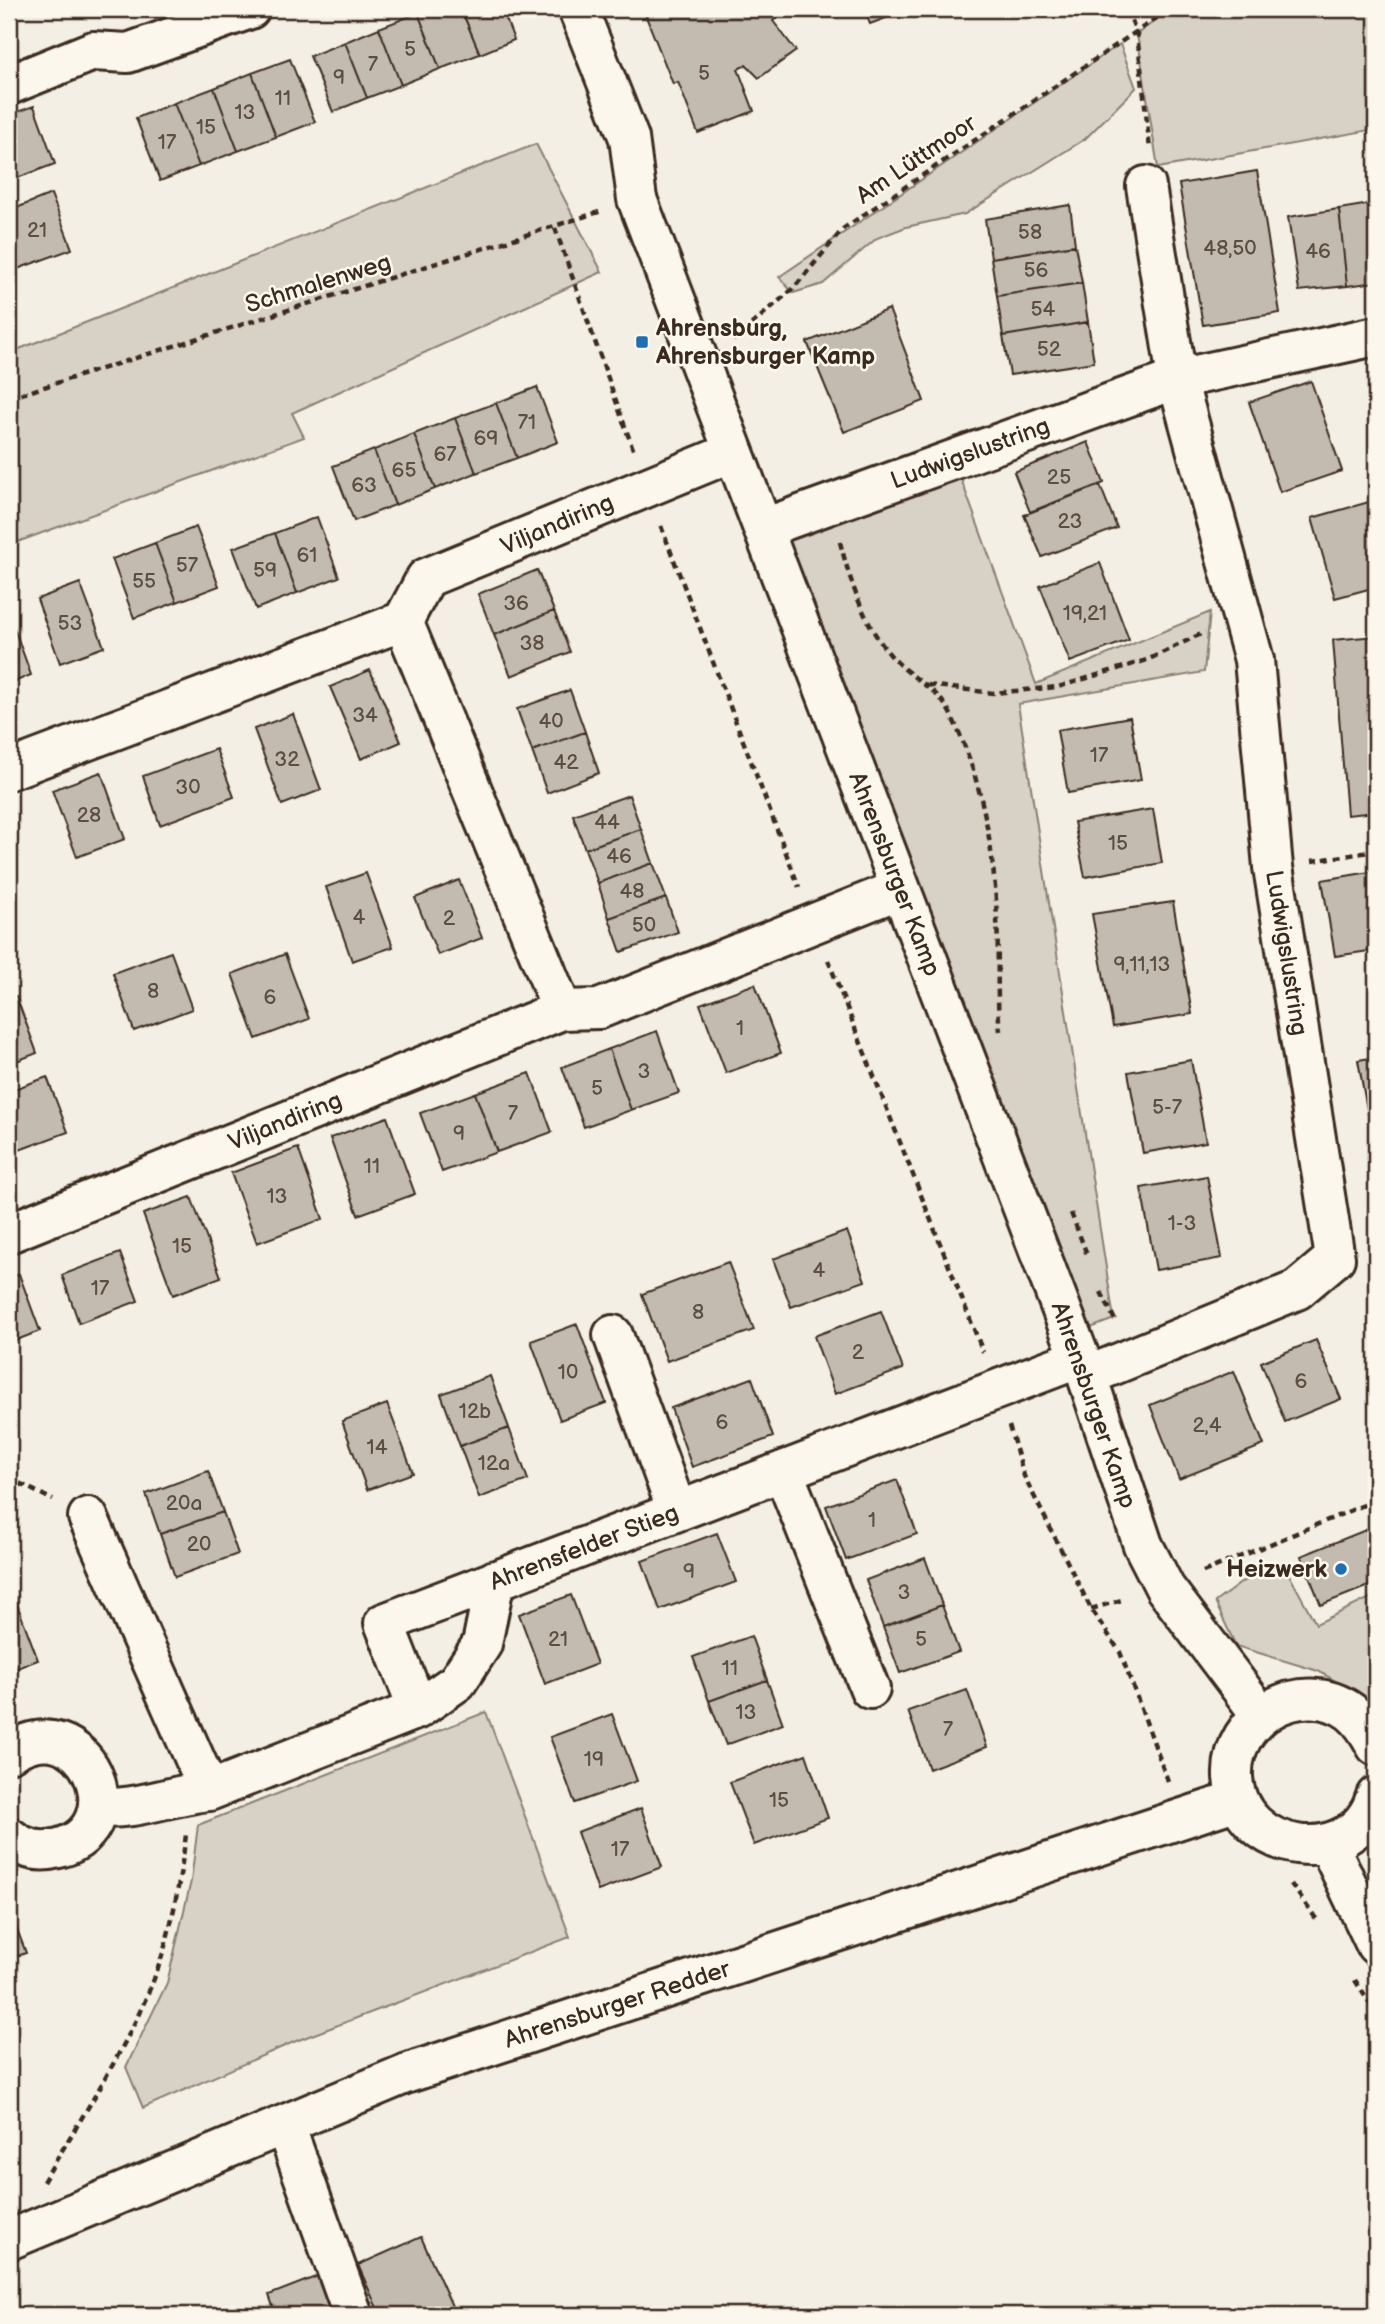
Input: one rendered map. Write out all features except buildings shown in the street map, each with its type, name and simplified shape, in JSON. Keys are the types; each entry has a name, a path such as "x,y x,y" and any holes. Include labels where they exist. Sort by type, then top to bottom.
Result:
{"street":[{"path":"9,85 93,51 128,53 250,9"},
{"name":"Ahrensburger Kamp","path":"578,9 629,138 637,199 1083,1367 1143,1545 1166,1588 1261,1714"},
{"path":"1146,186 1177,379"},
{"name":"Ludwigslustring","path":"764,528 1177,379 1376,336"},
{"name":"Ludwigslustring","path":"1083,1367 1136,1355 1297,1290 1335,1258 1273,867 1254,660 1177,379"},
{"name":"Viljandiring","path":"403,621 426,578 733,452"},
{"path":"9,770 403,621 562,1010"},
{"name":"Viljandiring","path":"9,1233 562,1010 600,1009 900,889"},
{"path":"613,1335 677,1511"},
{"name":"Ahrensfelder Stieg","path":"418,1709 384,1623 998,1389 1083,1367"},
{"path":"783,1471 870,1689"},
{"path":"88,1517 193,1792"},
{"path":"98,1807 116,1810 193,1792 418,1709 457,1682 482,1644 495,1580"},
{"path":"1376,1746 1367,1729 1351,1712 1329,1701 1305,1698 1282,1703 1261,1714 1245,1732 1236,1753 1233,1777 1238,1800 1249,1819 1265,1834 1285,1843 1306,1847 1328,1844 1354,1831 1373,1808 1376,1796"},
{"path":"9,1753 26,1743 46,1740 65,1744 93,1769 98,1788 98,1807 92,1823 81,1837 66,1846 50,1850 32,1850 9,1837"},
{"name":"Ahrensburger Redder","path":"9,2240 405,2074 1238,1800"},
{"path":"1328,1844 1376,1945"},
{"path":"285,2125 354,2315"}],"path":[{"path":"1127,9 1137,34 1153,179 1146,186"},
{"name":"Am Lüttmoor","path":"698,357 736,339 793,289 845,228 1137,34 1170,9"},
{"name":"Schmalenweg","path":"9,398 555,228 637,199"},
{"path":"555,228 646,487 812,922 998,1389 1024,1476 1091,1609 1120,1653 1182,1818"},
{"path":"9,380 15,395"},
{"path":"830,504 857,597 874,633 900,664 927,685 948,710 969,757 988,828 997,919 1001,1041"},
{"path":"927,685 993,693 1058,687 1147,660 1198,634 1243,620"},
{"path":"1273,867 1376,851"},
{"path":"1069,1209 1091,1265"},
{"path":"1100,1289 1136,1355"},
{"path":"9,1478 88,1517"},
{"path":"1166,1588 1376,1500"},
{"path":"41,2186 124,2045 152,1984 169,1927 193,1792"},
{"path":"1285,1876 1318,1923"},
{"path":"1353,1977 1376,2014"}],"shaded area":[{"path":"1171,9 1376,9 1376,129 1158,168 1137,34"},
{"path":"1120,44 1136,88 1085,139 965,214 906,227 877,238 823,284 793,293 779,277"},
{"path":"536,144 602,272 292,413 304,437 9,545 9,353"},
{"path":"957,468 1036,684 1210,612 1204,672 1018,704 1114,1319 1083,1331 781,533"},
{"path":"1285,1567 1316,1624 1376,1595 1376,1704 1318,1671 1236,1646 1215,1602 1249,1577"},
{"path":"486,1712 570,1937 296,2041 143,2108 126,2067 167,1983 191,1881 198,1825"}],"place":[{"name":"Ahrensburg, Ahrensburger Kamp","path":"642,342"},
{"name":"Heizwerk","path":"1341,1569"}]}
